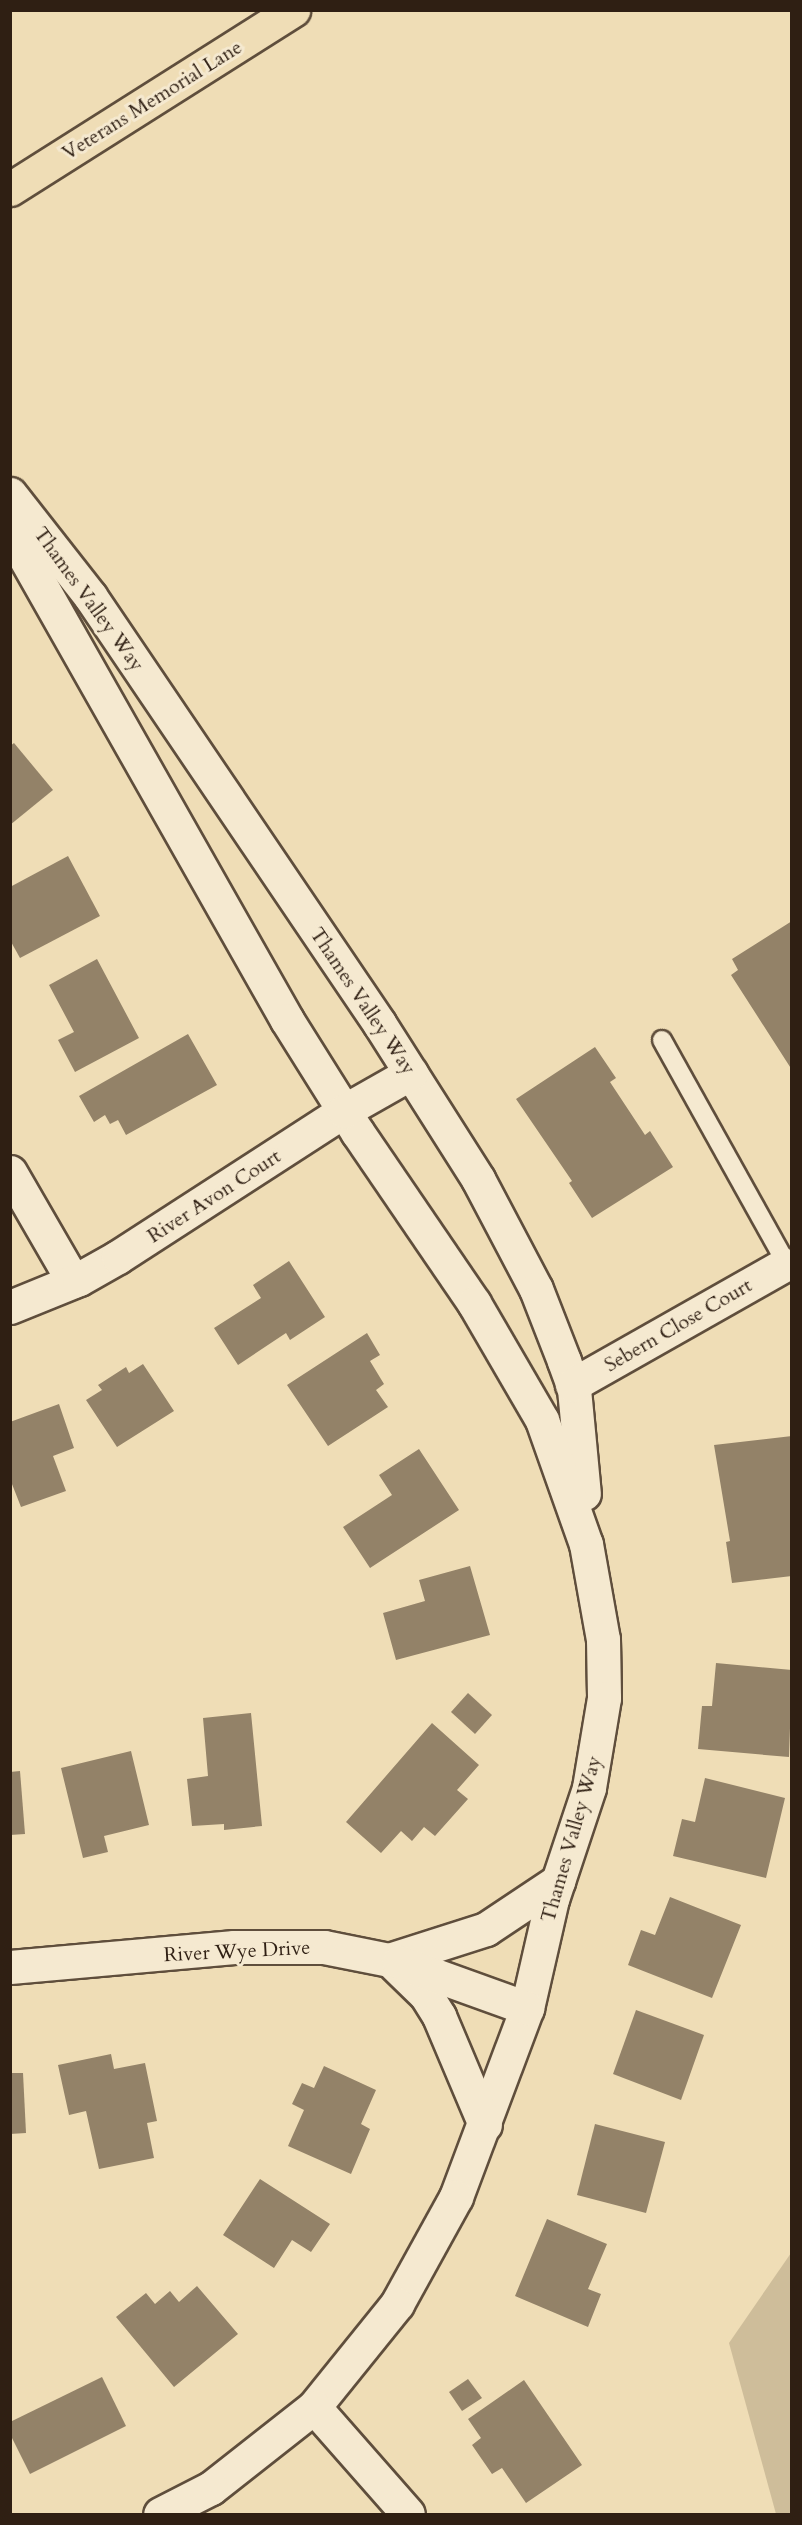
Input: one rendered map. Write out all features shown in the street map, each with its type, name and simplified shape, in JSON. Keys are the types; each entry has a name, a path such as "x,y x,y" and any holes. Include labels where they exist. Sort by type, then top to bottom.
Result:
{"main road":[{"name":"Veterans Memorial Lane","path":"10,189 293,10"}],"street":[{"name":"Thames Valley Way","path":"10,495 90,596 411,1073 511,1239 556,1337 572,1385 590,1562 603,1638 601,1730 589,1788 558,1881 527,2008 485,2125 456,2197 397,2304 315,2407 211,2488 160,2514"},
{"name":"Thames Valley Way","path":"10,531 265,981 344,1111 510,1360 542,1420 563,1471 590,1562"},
{"name":"River Avon Court","path":"10,1307 74,1281 154,1235 344,1111 411,1073"},
{"path":"10,1172 74,1281"},
{"name":"Sebern Close Court","path":"572,1385 789,1264"},
{"path":"485,2125 439,2016 426,1995 390,1960 486,1929 558,1881"},
{"name":"River Wye Drive","path":"10,1968 281,1945 324,1947 390,1960 527,2008"},
{"path":"315,2407 408,2514"}],"lane":[{"path":"662,1040 789,1264"}],"shaded area":[{"path":"791,2253 791,2514 776,2514 729,2343"}],"building":[{"path":"14,743 53,790 10,825 10,746"},
{"path":"68,856 100,916 20,958 10,940 10,887"},
{"path":"792,921 792,1070 731,975 738,970 732,959"},
{"path":"97,959 139,1038 75,1072 58,1040 74,1032 49,985"},
{"path":"188,1034 217,1085 126,1135 118,1120 110,1124 105,1115 94,1122 79,1096"},
{"path":"595,1047 616,1078 610,1082 645,1135 650,1131 673,1167 592,1218 569,1183 572,1181 516,1099"},
{"path":"289,1261 325,1317 290,1340 286,1333 238,1365 214,1328 261,1298 253,1285"},
{"path":"367,1333 380,1355 370,1361 384,1384 376,1390 388,1407 328,1446 287,1385"},
{"path":"143,1364 174,1411 117,1447 86,1400 102,1390 98,1385 126,1367 129,1373"},
{"path":"59,1404 74,1448 53,1456 66,1491 21,1507 10,1479 10,1422"},
{"path":"792,1436 792,1576 732,1583 726,1542 730,1541 714,1445"},
{"path":"419,1449 459,1510 370,1568 343,1527 392,1495 379,1475"},
{"path":"470,1566 490,1635 396,1660 383,1613 425,1601 419,1580"},
{"path":"716,1663 792,1670 789,1757 698,1749 702,1706 712,1706"},
{"path":"468,1693 492,1715 475,1734 451,1712"},
{"path":"251,1713 262,1826 224,1830 224,1824 192,1826 187,1779 208,1776 203,1718"},
{"path":"432,1723 479,1765 457,1790 468,1799 435,1836 424,1827 412,1841 401,1831 381,1853 346,1822"},
{"path":"131,1751 149,1825 104,1836 108,1852 83,1858 61,1768"},
{"path":"20,1771 25,1834 10,1835 10,1772"},
{"path":"705,1778 785,1798 766,1878 673,1856 682,1819 695,1822"},
{"path":"670,1897 741,1925 712,1998 628,1965 641,1930 655,1935"},
{"path":"636,2010 704,2035 681,2100 613,2074"},
{"path":"111,2054 114,2069 145,2063 157,2121 147,2123 154,2158 99,2169 86,2111 69,2115 58,2065"},
{"path":"324,2066 376,2090 361,2124 370,2129 351,2174 288,2146 304,2110 292,2104 302,2083 314,2088"},
{"path":"10,2073 23,2073 26,2133 10,2134"},
{"path":"595,2124 665,2142 646,2213 577,2195"},
{"path":"260,2179 330,2224 311,2252 292,2240 274,2268 223,2235"},
{"path":"547,2219 607,2244 588,2289 601,2294 588,2327 515,2296"},
{"path":"197,2286 238,2334 174,2387 116,2317 146,2293 155,2304 170,2291 179,2302"},
{"path":"102,2377 126,2426 30,2474 10,2434 10,2422"},
{"path":"468,2379 482,2398 462,2411 449,2392"},
{"path":"524,2380 582,2465 526,2503 502,2468 492,2474 472,2445 481,2438 468,2419"}]}
